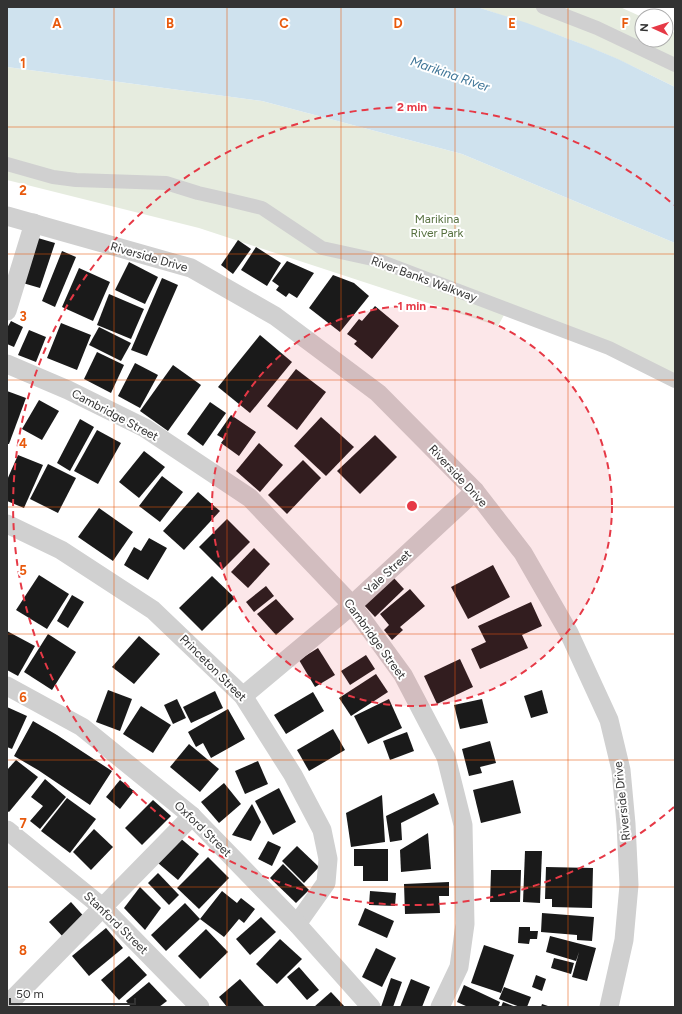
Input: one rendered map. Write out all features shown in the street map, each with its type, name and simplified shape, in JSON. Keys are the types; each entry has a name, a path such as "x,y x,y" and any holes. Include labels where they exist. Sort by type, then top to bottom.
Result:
{"street":[{"path":"543,7 597,28 675,65"},
{"name":"River Banks Walkway","path":"7,164 53,177 76,180 166,183 198,193 262,208 322,248 377,260 609,348 675,381"},
{"name":"Riverside Drive","path":"7,216 191,268 275,316 378,393 476,491 523,553 569,633 609,720 621,770 626,824 629,885 624,940 609,1007"},
{"path":"7,311 34,224"},
{"name":"Cambridge Street","path":"7,364 68,390 145,428 250,498 352,605 403,675 446,756 463,825 465,924 459,967 440,1007"},
{"name":"Yale Street","path":"243,696 352,605 476,491"},
{"name":"Princeton Street","path":"7,524 61,550 153,610 243,696 293,775 322,830 328,858 326,883 297,924"},
{"name":"Oxford Street","path":"7,686 82,727 192,816 297,924 371,1007"},
{"path":"7,1005 192,816"},
{"name":"Stanford Street","path":"7,830 102,907 200,1007"}],"green space":[{"path":"477,7 620,7 634,13 634,48 674,48 675,33 675,87 624,62 548,32"},
{"name":"Marikina River Park","path":"7,67 262,101 462,154 675,243 675,374 510,304 498,326 199,228 7,180"}],"water":[{"name":"Marikina River","path":"7,7 477,7 527,23 618,59 675,87 675,243 462,154 262,101 7,67"}],"building":[{"path":"31,236 55,243 40,288 16,281"},
{"path":"238,240 251,249 233,274 221,265"},
{"path":"256,247 281,263 267,286 241,270"},
{"path":"62,251 76,257 55,307 42,301"},
{"path":"287,261 314,273 297,298 289,293 286,297 276,290 279,286 272,281"},
{"path":"129,262 158,277 145,304 115,290"},
{"path":"79,268 110,282 93,321 62,307"},
{"path":"333,275 354,283 369,296 340,332 309,308"},
{"path":"162,278 178,285 147,356 131,350"},
{"path":"109,294 144,309 131,339 97,325"},
{"path":"375,306 399,326 372,359 354,344 357,341 347,334 359,319 362,321"},
{"path":"11,321 23,327 14,347 7,344 7,328"},
{"path":"61,323 91,335 77,370 47,358"},
{"path":"99,327 131,343 121,361 89,345"},
{"path":"29,330 46,337 36,362 18,355"},
{"path":"260,335 292,362 250,413 218,387"},
{"path":"97,352 124,365 111,393 84,379"},
{"path":"135,363 158,375 140,408 118,396"},
{"path":"173,365 201,385 168,431 140,411"},
{"path":"296,369 326,392 297,430 267,406"},
{"path":"7,391 26,398 9,444 7,444"},
{"path":"39,400 59,411 42,440 22,429"},
{"path":"210,402 226,413 203,446 187,434"},
{"path":"231,415 256,432 239,456 221,443 224,439 217,435"},
{"path":"321,417 354,447 326,476 294,446"},
{"path":"80,419 94,427 70,471 57,463"},
{"path":"97,430 121,443 98,484 74,471"},
{"path":"375,435 397,457 360,494 337,471"},
{"path":"259,443 283,465 260,492 236,471"},
{"path":"144,451 165,467 139,498 119,482"},
{"path":"18,455 43,465 24,508 7,501 7,480"},
{"path":"303,460 321,478 287,514 268,495"},
{"path":"48,464 76,478 58,513 30,499"},
{"path":"162,476 183,492 160,522 139,506"},
{"path":"198,492 220,511 184,550 163,531"},
{"path":"99,508 133,532 113,561 78,537"},
{"path":"227,519 250,542 222,570 199,547"},
{"path":"149,538 167,548 148,580 124,565 134,547 141,551"},
{"path":"254,548 270,564 248,588 231,572"},
{"path":"493,565 510,597 468,619 451,587"},
{"path":"39,575 69,594 47,629 16,610"},
{"path":"212,576 235,598 202,631 179,608"},
{"path":"393,577 404,589 375,617 364,605"},
{"path":"266,586 274,596 254,612 246,602"},
{"path":"410,589 425,606 400,627 403,630 392,640 384,630 389,625 380,614"},
{"path":"72,595 84,602 68,628 57,621"},
{"path":"276,599 294,619 276,635 257,614"},
{"path":"531,602 542,626 522,635 528,648 480,669 471,649 486,642 478,626"},
{"path":"7,631 35,646 18,676 7,670"},
{"path":"48,634 76,652 52,690 24,672"},
{"path":"139,636 160,654 134,684 112,667"},
{"path":"318,648 335,675 315,687 299,660"},
{"path":"366,655 375,669 350,685 341,671"},
{"path":"460,659 473,687 437,704 424,676"},
{"path":"376,674 388,692 351,716 339,698"},
{"path":"108,690 132,699 120,731 96,722"},
{"path":"542,690 548,713 531,718 524,696"},
{"path":"215,691 223,708 191,723 183,707"},
{"path":"313,692 324,711 286,734 274,715"},
{"path":"177,699 186,718 173,724 164,705"},
{"path":"389,699 402,728 368,744 354,716"},
{"path":"482,699 488,723 460,729 454,705"},
{"path":"141,706 171,725 153,753 123,734"},
{"path":"7,707 27,716 12,749 7,747"},
{"path":"228,709 245,739 211,758 203,743 196,747 188,732"},
{"path":"33,721 112,771 90,805 38,770 14,756"},
{"path":"333,729 345,750 309,771 297,750"},
{"path":"407,732 414,751 390,760 383,741"},
{"path":"490,741 496,763 480,767 482,773 469,776 462,749"},
{"path":"189,744 219,769 200,792 170,767"},
{"path":"16,760 38,777 9,812 7,811 7,770"},
{"path":"258,761 268,784 245,794 235,771"},
{"path":"45,779 66,797 40,829 30,821 43,806 31,797"},
{"path":"120,780 134,791 120,809 106,797"},
{"path":"513,780 521,813 481,823 473,790"},
{"path":"224,783 241,804 219,823 201,802"},
{"path":"279,788 296,822 273,835 255,801"},
{"path":"434,793 439,804 401,823 402,840 390,842 386,816"},
{"path":"382,795 385,842 351,847 346,813"},
{"path":"67,798 96,819 70,853 41,831"},
{"path":"153,800 171,816 142,845 125,828"},
{"path":"252,804 261,822 251,841 232,835"},
{"path":"94,829 113,847 91,870 73,852"},
{"path":"428,833 431,869 401,872 400,850"},
{"path":"179,837 199,854 178,880 158,863"},
{"path":"268,841 281,847 272,866 258,859"},
{"path":"297,846 319,867 304,883 282,861"},
{"path":"354,849 388,849 388,881 363,881 363,866 354,866"},
{"path":"525,851 542,851 540,903 523,902"},
{"path":"208,857 229,878 199,909 177,888"},
{"path":"283,864 309,890 296,903 270,878"},
{"path":"546,867 593,868 592,908 552,907 552,899 545,899"},
{"path":"491,870 521,870 520,902 490,902"},
{"path":"158,873 179,895 169,905 148,883"},
{"path":"449,882 449,896 439,896 440,913 405,914 404,884"},
{"path":"140,887 161,908 145,930 124,908"},
{"path":"222,891 237,903 241,898 255,909 244,923 239,919 224,937 200,919"},
{"path":"370,891 396,893 395,906 369,905"},
{"path":"71,902 87,920 66,940 49,922"},
{"path":"185,903 200,919 166,951 151,935"},
{"path":"365,908 394,921 387,938 358,925"},
{"path":"542,913 594,917 592,941 577,940 577,935 541,932"},
{"path":"261,917 276,932 250,955 236,939"},
{"path":"519,927 530,927 530,931 538,931 537,939 530,939 529,944 518,943"},
{"path":"106,928 123,948 89,976 72,956"},
{"path":"206,929 228,952 200,979 178,956"},
{"path":"550,936 596,948 587,981 572,977 579,952 576,961 546,952"},
{"path":"280,939 302,959 277,984 256,964"},
{"path":"484,945 514,955 501,993 471,983"},
{"path":"376,948 396,958 382,987 362,977"},
{"path":"129,956 147,975 119,1000 101,980"},
{"path":"554,958 574,963 571,974 551,968"},
{"path":"299,967 319,990 307,1000 287,977"},
{"path":"536,975 546,979 542,991 532,987"},
{"path":"391,978 402,982 393,1007 381,1007"},
{"path":"240,979 264,1006 263,1007 227,1007 219,997"},
{"path":"411,979 430,987 422,1007 400,1007"},
{"path":"149,982 167,1001 159,1007 131,1007 126,1001"},
{"path":"464,985 500,1002 498,1007 468,1007 457,1002"},
{"path":"504,987 531,997 527,1007 520,1007 499,999"},
{"path":"331,992 345,1007 314,1007"},
{"path":"503,1002 516,1007 501,1007"},
{"path":"542,1004 551,1007 541,1007"}]}
